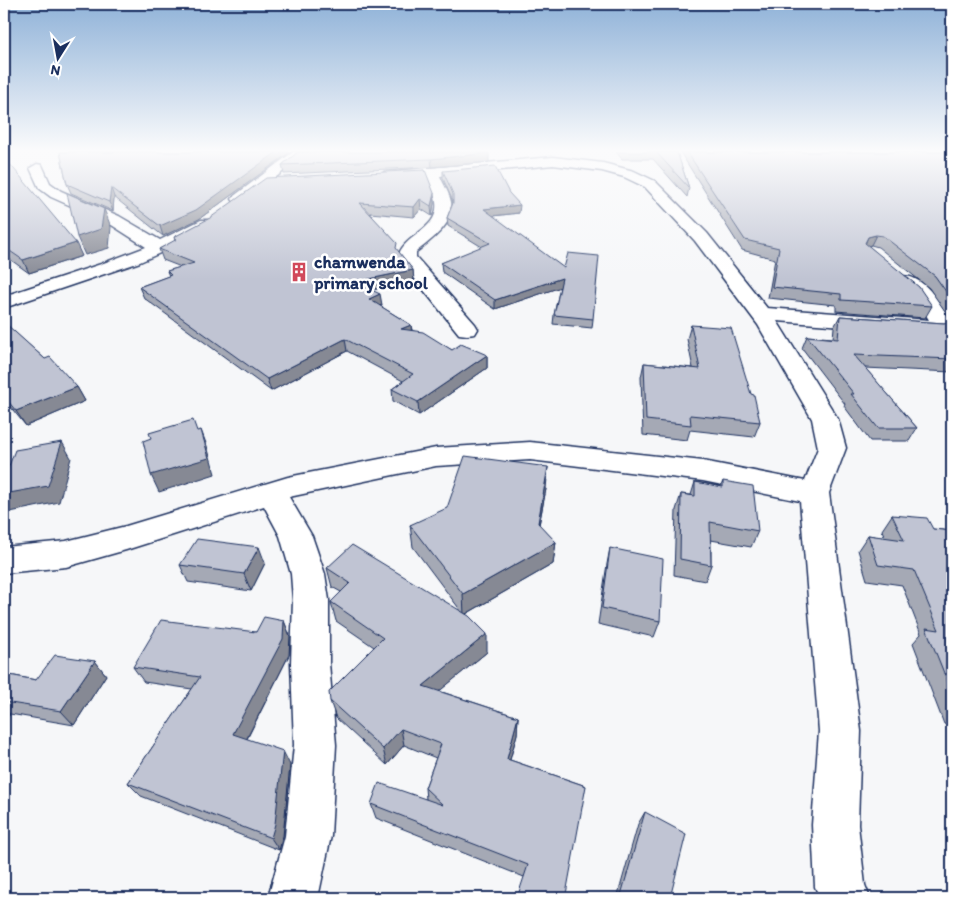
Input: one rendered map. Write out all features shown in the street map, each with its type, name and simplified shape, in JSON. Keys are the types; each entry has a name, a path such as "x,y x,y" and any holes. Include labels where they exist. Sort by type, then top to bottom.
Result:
{"street":[{"path":"56,194 113,219 159,247"},
{"path":"4,302 128,260 159,247 206,224 246,194"},
{"path":"440,194 444,204 444,214 439,223 408,250 407,258 467,329"},
{"path":"660,194 701,237 760,314 825,419 832,448 814,493 840,731 835,825 840,887 845,898"},
{"path":"760,314 902,326 937,327 947,322 921,292 892,269"},
{"path":"4,560 66,554 126,538 288,487 436,457 530,451 703,471 814,493"},
{"path":"271,492 296,536 308,574 311,600 310,663 315,745 308,836 293,898"}],"building":[{"path":"4,194 35,194 76,243 23,260 4,247"},
{"path":"67,194 104,209 101,229 77,237"},
{"path":"91,194 110,194 109,202"},
{"path":"119,194 218,194 196,210 160,226"},
{"path":"243,194 434,194 431,206 420,199 414,207 360,203 397,243 396,248 413,270 355,282 380,294 369,299 411,325 401,329 423,332 452,350 461,344 487,355 418,402 392,389 413,374 345,339 267,379 139,287 171,275 167,271 194,263 159,249 177,239 174,237 210,218"},
{"path":"453,194 510,194 520,205 484,209 564,268 568,253 599,256 593,319 554,315 562,278 495,300 441,263 490,243 447,218 453,203"},
{"path":"715,194 952,194 952,300 935,276 883,236 868,237 865,243 919,287 932,306 841,300 841,294 772,287 779,248 745,240"},
{"path":"840,316 952,322 952,359 854,355 917,428 878,428 851,394 854,394 807,336 838,339"},
{"path":"4,323 45,359 50,357 77,387 16,411 4,396"},
{"path":"691,325 731,328 751,394 754,395 760,422 690,415 691,425 646,420 644,363 700,369"},
{"path":"193,420 197,431 201,430 209,458 151,475 143,441 151,438 149,433"},
{"path":"62,442 48,486 4,494 4,479 15,450"},
{"path":"465,456 548,467 538,523 556,542 463,594 410,525 447,508"},
{"path":"723,481 753,486 758,531 710,522 711,565 680,559 681,494 695,496 695,482 723,487"},
{"path":"892,515 927,518 933,529 952,531 952,693 926,628 939,630 914,570 878,565 868,535 904,540"},
{"path":"197,539 259,547 244,574 180,565"},
{"path":"352,545 469,616 487,634 423,686 518,717 507,759 586,786 566,894 575,898 517,898 528,865 371,804 379,783 443,805 425,788 441,744 401,729 383,749 330,701 329,692 383,638 331,602 350,583 327,568"},
{"path":"610,548 663,559 660,621 602,608"},
{"path":"264,617 284,621 283,639 233,734 283,751 275,824 271,838 128,783 200,677 133,667 161,620 256,632"},
{"path":"55,655 95,661 61,711 4,702 4,674 36,680"},
{"path":"645,812 686,834 670,898 627,898 621,895"}],"place":[{"name":"chamwenda primary school","path":"299,272"}]}
